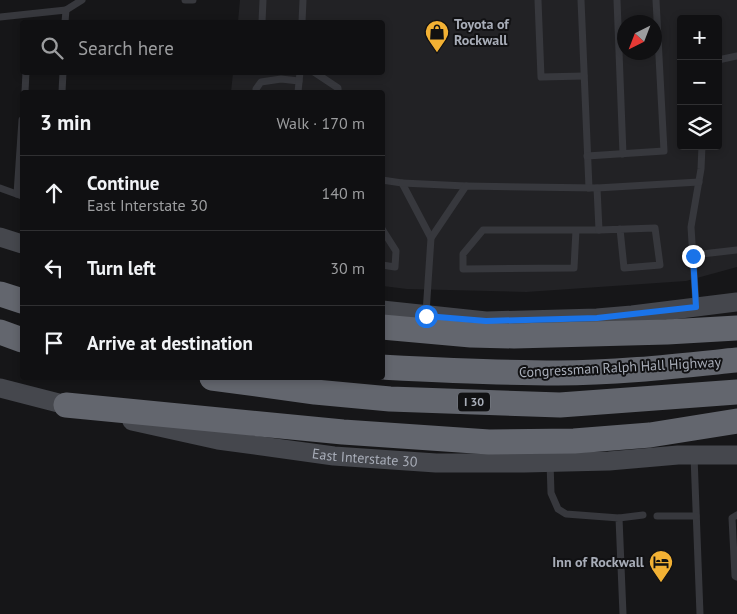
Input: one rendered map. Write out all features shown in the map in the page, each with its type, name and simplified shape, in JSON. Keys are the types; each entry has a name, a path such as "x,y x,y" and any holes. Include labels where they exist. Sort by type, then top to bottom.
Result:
{"highway":[{"path":"0,294 20,300"},
{"path":"385,326 471,335 505,336 667,332 737,328"},
{"path":"0,332 20,339"},
{"name":"Congressman Ralph Hall Highway","path":"385,367 476,372 560,373 677,367 737,360"},
{"name":"I 30","path":"227,380 314,392 390,399 560,405 737,392"},
{"path":"66,405 343,432 489,442 574,440 650,435 737,421"}],"main road":[{"path":"0,237 20,243"},
{"path":"385,310 486,321 597,318 737,302"},
{"name":"East Interstate 30","path":"0,388 218,440 334,456 436,463 550,462 694,455 737,455"}],"lane":[{"path":"0,17 66,10 82,0"},
{"path":"185,0 194,0"},
{"path":"262,20 263,0"},
{"path":"302,20 303,0"},
{"path":"538,0 541,77 584,76"},
{"path":"581,0 587,156 599,230"},
{"path":"617,0 624,154"},
{"path":"587,156 664,151 656,0"},
{"path":"65,20 66,10"},
{"path":"30,14 30,20"},
{"path":"722,59 737,56"},
{"path":"24,90 26,75"},
{"path":"62,90 63,75"},
{"path":"298,90 300,75"},
{"path":"318,75 338,88 338,90"},
{"path":"256,90 261,82 281,79 299,81"},
{"path":"696,307 691,227 699,182 702,150"},
{"path":"385,180 466,186 593,188 699,182"},
{"path":"402,183 431,238"},
{"path":"426,316 431,238 466,186"},
{"path":"0,188 20,195"},
{"path":"576,230 574,268 463,269 463,254 483,230 576,230 599,230 620,230 656,228 660,265 624,268 620,230"},
{"path":"385,234 396,251 395,267 385,265"},
{"path":"693,256 737,250"},
{"path":"694,455 700,614"},
{"path":"550,462 550,493 558,509 566,514 619,518 643,515"},
{"path":"737,515 732,518 735,576 737,577"},
{"path":"657,516 696,516"},
{"path":"619,518 623,614"}],"shaded area":[{"path":"240,0 737,0 737,267 686,281 526,292 407,289 385,286 385,90 231,90 233,75 385,75 385,20 238,20"}],"place":[{"name":"Toyota of Rockwall","path":"437,53"},
{"name":"Inn of Rockwall","path":"661,583"}],"route":[{"path":"426,316 486,321 597,318 696,307 693,256"}]}
